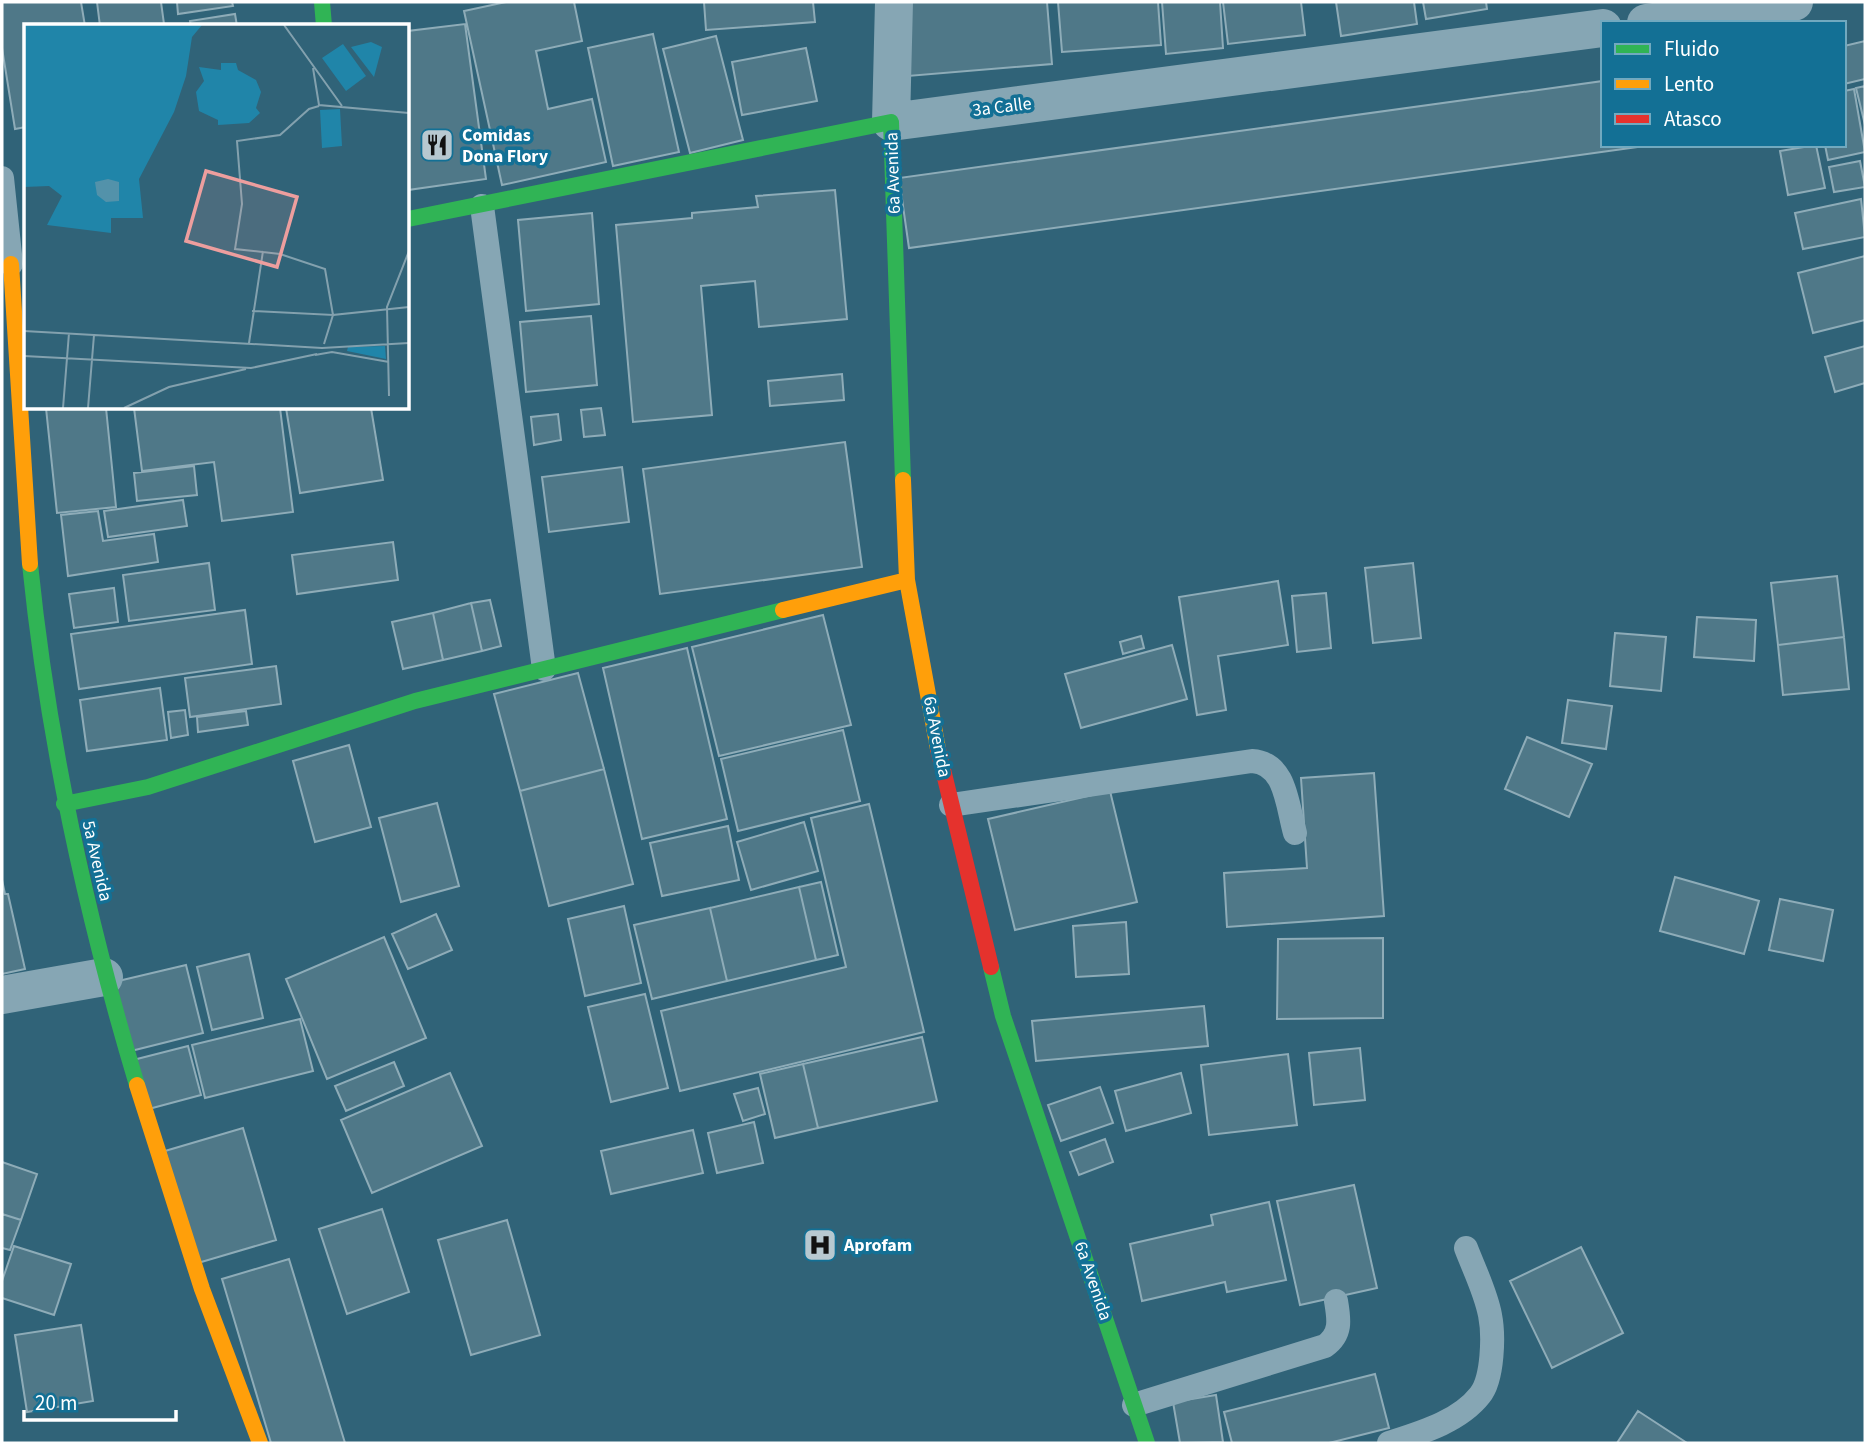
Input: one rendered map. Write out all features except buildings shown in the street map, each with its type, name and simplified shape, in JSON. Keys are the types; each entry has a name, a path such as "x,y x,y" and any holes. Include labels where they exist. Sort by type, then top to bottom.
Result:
{"street":[{"path":"321,2 324,24"},
{"name":"6a Avenida","path":"894,2 891,122 907,580 951,805 1003,1016 1147,1443"},
{"path":"1660,21 1794,2"},
{"name":"3a Calle","path":"410,219 891,122 1601,28"},
{"name":"5a Avenida","path":"13,263 29,533 47,704 64,804 104,977 189,1252 234,1381 260,1443"},
{"path":"64,804 148,787 415,701 907,580"},
{"path":"2,995 104,977"}],"lane":[{"path":"2,178 13,263"},
{"path":"482,206 544,669"},
{"path":"951,805 1252,761 1267,762 1277,772 1295,834"},
{"path":"1390,1443 1432,1429 1463,1411 1481,1394 1490,1371 1490,1315 1466,1248"},
{"path":"1134,1405 1325,1346 1336,1336 1339,1323 1336,1301"}],"traffic: fast":[{"path":"322,2 324,24"},
{"path":"410,219 891,122 903,480"},
{"path":"30,564 47,697 71,828 101,957 137,1085"},
{"path":"64,804 148,787 415,701 783,610"},
{"path":"991,967 1003,1016 1147,1443"}],"traffic: slow":[{"path":"11,264 30,564"},
{"path":"903,480 907,580 938,749"},
{"path":"783,610 907,580"},
{"path":"137,1085 202,1289 260,1443"}],"traffic: jam":[{"path":"938,749 991,967"}],"place":[{"name":"Comidas Dona Flory","path":"437,145"},
{"name":"Aprofam","path":"820,1245"}]}
